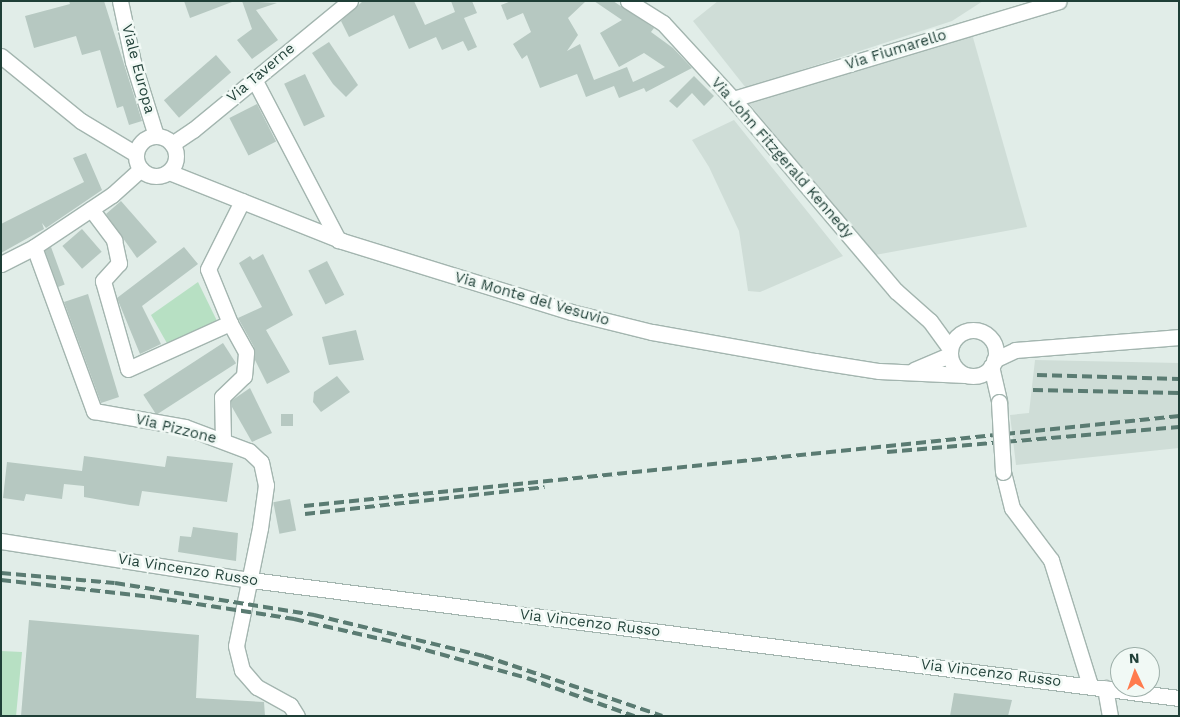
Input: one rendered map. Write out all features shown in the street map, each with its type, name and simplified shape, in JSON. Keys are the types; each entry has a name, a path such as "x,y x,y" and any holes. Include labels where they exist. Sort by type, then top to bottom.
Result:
{"street":[{"name":"Viale Europa","path":"120,1 134,62 156,136"},
{"name":"Via Taverne","path":"172,144 194,130 254,78 350,1"},
{"name":"Via John Fitzgerald Kennedy","path":"628,1 663,23 733,99 896,291 930,320 950,352"},
{"name":"Via Fiumarello","path":"733,99 1059,1"},
{"path":"1,56 81,121 136,154 141,169 156,176 169,172 176,158 172,144 156,136 141,143 136,154"},
{"path":"254,78 338,240"},
{"path":"1,264 34,247 91,209 141,169"},
{"name":"Via Monte del Vesuvio","path":"169,172 338,240 491,289 652,332 815,361 910,372 969,376"},
{"path":"223,440 222,397 244,376 246,352 230,323 208,269 242,201"},
{"path":"91,209 114,240 119,263 103,281 128,369 230,323"},
{"name":"Via Pizzone","path":"34,247 94,411 185,428 223,440 249,451 262,462 266,485 252,580 236,646 242,670 257,688 290,705 296,716"},
{"name":"Via John Fitzgerald Kennedy","path":"930,320 970,331"},
{"path":"970,331 984,334 990,339 1015,350"},
{"name":"Via Monte del Vesuvio","path":"910,372 950,352 957,337 970,331"},
{"path":"969,376 986,372 993,363 1015,350 1179,337"},
{"path":"990,339 998,398 1003,472 1012,508 1051,560 1090,686"},
{"path":"1157,339 1179,348"},
{"path":"950,352 955,367 998,398"},
{"name":"Via Vincenzo Russo","path":"1,541 252,580 1179,698"},
{"path":"1105,688 1110,716"}],"shaded area":[{"path":"718,1 983,1 952,21 746,88 693,21"},
{"path":"972,34 1027,227 875,255 747,101"},
{"path":"734,120 843,256 760,292 748,291 739,231 709,167 692,140"},
{"path":"1035,360 1179,363 1179,448 1016,465 1010,415 1029,413"}],"green space":[{"path":"198,282 218,323 168,345 151,315"},
{"path":"1,651 22,652 16,716 1,716"}],"building":[{"path":"69,1 104,1 142,121 129,125 123,106 117,108 100,50 82,55 76,36 34,48 25,16 70,4"},
{"path":"184,1 232,1 232,2 190,18"},
{"path":"242,1 277,3 256,10 278,40 252,59 237,40 252,29"},
{"path":"363,1 414,1 425,25 455,12 451,1 472,1 477,13 464,18 477,47 468,51 463,41 442,50 436,37 409,49 394,15 349,37 341,21"},
{"path":"511,1 586,1 568,18 578,35 567,51 580,44 594,80 627,67 633,82 665,67 644,53 619,67 600,33 622,20 594,1 613,1 654,28 651,32 673,48 692,68 646,92 644,88 619,98 614,86 586,97 577,74 540,88 527,55 522,59 513,44 531,32 523,13 507,20 501,5"},
{"path":"329,42 358,85 346,97 333,84 312,53"},
{"path":"216,55 231,72 179,118 164,100"},
{"path":"305,74 325,117 304,126 284,84"},
{"path":"694,76 714,96 704,106 692,93 677,108 669,101"},
{"path":"257,104 276,141 248,155 229,118"},
{"path":"86,153 102,190 46,228 42,223 44,229 1,253 1,224 84,182 73,158"},
{"path":"121,201 157,242 137,258 106,214"},
{"path":"82,229 102,252 82,269 62,246"},
{"path":"51,247 65,285 58,287 44,249"},
{"path":"184,247 198,264 142,306 161,344 140,354 117,298"},
{"path":"263,254 293,315 266,330 290,372 267,384 255,360 254,347 238,318 262,307 239,263 250,256 253,260"},
{"path":"327,261 344,295 326,304 308,271"},
{"path":"88,294 119,397 101,403 64,302"},
{"path":"356,330 364,360 329,365 322,337"},
{"path":"223,343 236,363 156,415 143,395"},
{"path":"337,376 350,392 321,412 313,402 314,392"},
{"path":"250,388 272,433 252,442 232,407 231,401"},
{"path":"281,414 293,414 293,426 281,426"},
{"path":"84,456 165,467 167,456 233,463 227,502 142,491 139,506 84,497 84,486 64,484 62,499 26,494 24,501 3,498 7,462 82,471"},
{"path":"290,499 296,530 279,534 273,502"},
{"path":"193,527 238,533 236,561 178,552 180,536 191,537"},
{"path":"29,620 199,635 196,698 264,702 265,716 21,716"},
{"path":"954,693 1012,700 1008,716 950,716"}],"railway":[{"path":"1037,375 1179,379"},
{"path":"1033,390 1179,393"},
{"path":"304,506 1179,416"},
{"path":"887,452 1179,427"},
{"path":"305,514 544,487"},
{"path":"1,573 115,583 314,615 484,656 662,716"},
{"path":"1,580 152,597 294,619 411,646 527,678 634,716"}]}
